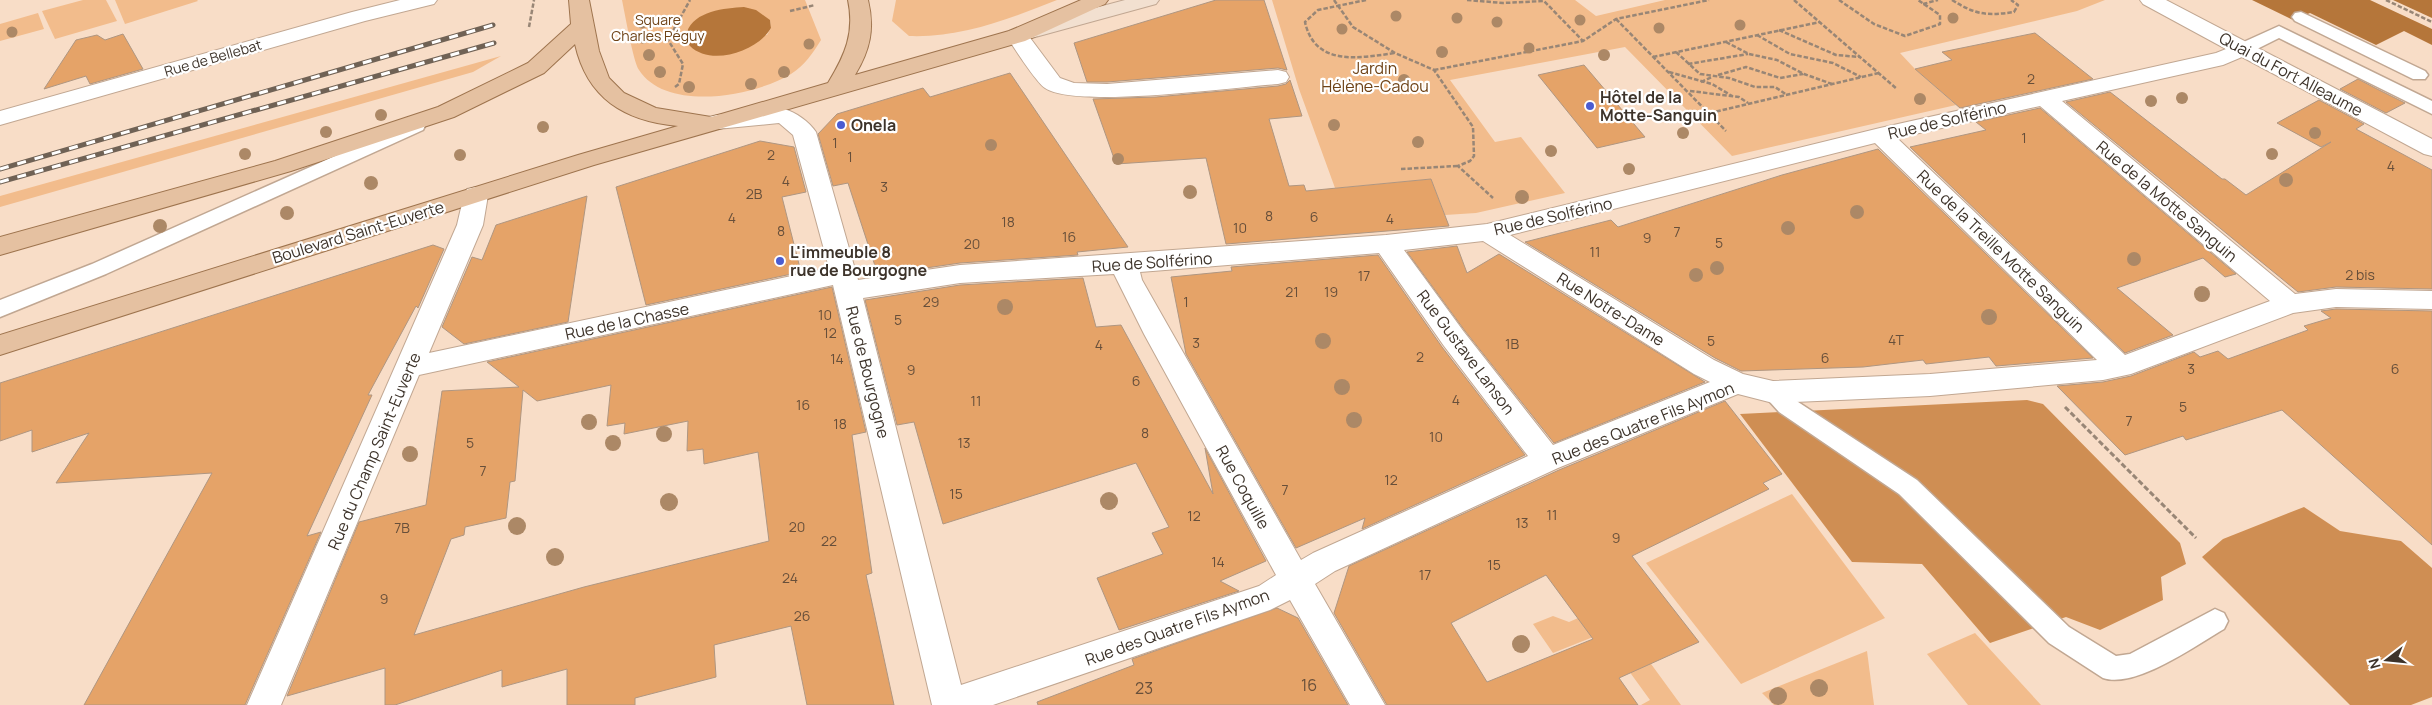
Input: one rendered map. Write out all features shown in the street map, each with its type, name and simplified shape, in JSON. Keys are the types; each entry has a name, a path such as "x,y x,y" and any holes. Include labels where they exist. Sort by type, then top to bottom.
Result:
{"main road":[{"path":"580,0 582,26 598,78 615,96 629,105 657,116 716,122 1017,36 1098,0"},
{"path":"836,89 862,41 863,24 858,0"},
{"path":"0,246 283,166 446,112 503,86 536,68 582,26"},
{"name":"Boulevard Saint-Euverte","path":"0,345 476,195 716,122"}],"street":[{"name":"Rue de Bellebat","path":"0,118 359,16 427,0"},
{"path":"1150,0 1017,36 1052,83 1070,90 1106,91 1278,77"},
{"name":"Quai du Fort Alleaume","path":"2150,0 2432,149"},
{"name":"Rue de Solférino","path":"846,283 1386,244 1487,232 1880,136 2223,58 2243,49"},
{"name":"Rue de la Motte Sanguin","path":"2044,98 2290,304"},
{"name":"Rue de Bourgogne","path":"716,122 784,116 804,132 846,283 949,704"},
{"name":"Rue de la Treille Motte Sanguin","path":"1880,136 2122,367"},
{"name":"Rue du Champ Saint-Euverte","path":"264,705 411,367 470,225 476,195"},
{"name":"Rue Notre-Dame","path":"1487,232 1704,367 1736,383"},
{"name":"Rue Gustave Lanson","path":"1386,244 1454,339 1548,460"},
{"name":"Rue Coquille","path":"1125,264 1129,280 1294,580 1368,705"},
{"name":"Rue de la Chasse","path":"411,367 846,283"},
{"name":"Rue des Quatre Fils Aymon","path":"949,704 1270,596 1324,562 1548,460 1736,383 1773,392 1930,384 2122,367 2290,304 2336,298 2432,300"}],"lane":[{"path":"2301,17 2419,75 2394,89"},
{"name":"Quai du Fort Alleaume","path":"2243,49 2279,31 2432,108"},
{"path":"0,309 125,257 446,112"},
{"path":"1773,392 1787,406 1908,487 2059,635 2113,669 2134,666 2215,621"}],"path":[{"path":"527,35 532,19 534,0"},
{"path":"674,88 679,84 683,64 668,40 690,0"},
{"path":"1334,0 1353,27 1394,53 1434,70 1473,127 1474,156 1470,161 1458,166 1401,169"},
{"path":"1366,0 1318,10 1305,22 1306,33 1312,45 1328,53 1353,58 1394,53"},
{"path":"1467,0 1503,3 1544,1 1550,4 1583,41"},
{"path":"1434,70 1583,41 1616,19 1709,0"},
{"path":"1794,0 1897,89"},
{"path":"1839,0 1874,24 1905,36 1940,24 1940,15 1918,0"},
{"path":"1924,4 1938,0"},
{"path":"1952,0 1975,15 2014,12 2018,4 2011,0"},
{"path":"2386,0 2432,22"},
{"path":"790,11 815,5"},
{"path":"1616,19 1726,131"},
{"path":"1653,57 1820,22"},
{"path":"1779,30 1836,55 1861,57"},
{"path":"1756,35 1790,54 1833,63 1862,77"},
{"path":"1725,42 1749,54 1777,60 1804,74 1832,84"},
{"path":"1676,52 1700,74 1729,78 1755,87 1775,88 1787,95"},
{"path":"1688,64 1705,62 1721,56 1749,54"},
{"path":"1701,82 1746,67 1780,78 1804,74"},
{"path":"1669,72 1722,87 1732,96"},
{"path":"1710,113 1879,73"},
{"path":"1688,91 1732,96 1749,104"},
{"path":"1458,166 1498,204"},
{"path":"2058,400 2196,538"}],"green space":[{"path":"83,0 106,0 117,21 55,39 42,11"},
{"path":"115,0 197,0 198,1 125,24"},
{"name":"Square Charles Péguy","path":"622,0 805,0 821,40 805,63 791,74 756,89 712,96 690,96 670,92 652,83 639,70 632,48","holes":["704,15 770,20 771,28 767,35 688,44 687,35 690,27"]},
{"path":"896,0 1057,0 984,26 947,34 909,36 892,21"},
{"name":"Jardin Hélène-Cadou","path":"1272,0 1575,0 1596,16 1665,0 2105,0 2077,11 1900,53 1915,69 1956,105 1732,156 1625,47 1450,80 1495,142 1521,137 1565,193 1476,213 1445,215 1431,179 1335,188 1299,89"},
{"path":"38,13 44,29 0,41 0,24"},
{"path":"501,56 473,72 0,207 0,196"},
{"path":"1792,494 1885,618 1741,684 1646,563"},
{"path":"1608,605 1681,705 1641,705 1650,700 1605,638 1593,637 1553,653 1533,624 1553,616 1569,622"},
{"path":"1975,633 2041,705 1968,705 1927,654"},
{"path":"1867,651 1874,705 1774,705 1762,693"}],"shaded area":[{"path":"2252,0 2370,0 2432,29 2432,45 2404,31 2376,45 2310,13 2293,20"},
{"path":"2393,0 2432,0 2432,18"},
{"path":"744,7 756,10 770,20 771,28 756,43 734,54 721,56 699,52 690,46 686,38 687,32 696,19 719,10"},
{"path":"2027,400 2043,404 2180,543 2186,564 2161,577 2163,600 2100,630 2066,617 1990,643 1922,564 1852,562 1740,414"},
{"path":"2304,507 2340,531 2401,541 2432,568 2432,697 2411,705 2350,705 2202,557 2223,539"}],"building":[{"path":"1216,0 1264,0 1287,70 1278,68 1087,82 1074,43"},
{"path":"2035,33 2093,79 1960,108 1915,69 1952,60 1942,52"},
{"path":"123,34 143,69 90,84 86,76 44,89 76,40 97,35 105,40"},
{"name":"Hôtel de la Motte-Sanguin","path":"1584,65 1645,137 1597,148 1538,75"},
{"path":"1010,73 1128,247 1077,252 1078,255 960,263 878,275 848,183 833,186 818,134 837,114 923,88 930,97"},
{"path":"2358,79 2405,103 2386,113 2340,89"},
{"path":"1290,80 1302,116 1269,119 1289,186 1304,185 1306,191 1431,179 1449,226 1226,244 1206,158 1116,164 1093,99 1156,97 1278,86 1286,84"},
{"path":"2110,92 2222,179 2225,179 2246,195 2331,142 2321,147 2277,123 2319,100 2364,124 2356,129 2432,170 2432,289 2336,287 2298,292 2066,102"},
{"path":"2040,108 2236,274 2225,277 2203,258 2117,288 2173,335 2125,353 1910,147 1986,130 1976,122"},
{"path":"760,141 794,147 806,192 782,197 801,272 646,305 616,187"},
{"path":"1878,149 2093,358 1996,366 1989,357 1926,364 1923,360 1863,367 1741,371 1715,358 1525,242 1611,220 1618,227 1782,175"},
{"path":"587,196 568,322 464,344 442,327 472,257 482,260 496,225"},
{"path":"433,245 444,249 418,308 416,306 368,395 372,395 307,536 321,532 245,705 84,705 212,473 56,483 89,433 32,452 32,430 0,441 0,383"},
{"path":"1457,246 1467,273 1499,254 1705,382 1554,443 1465,331 1407,252"},
{"path":"1378,255 1442,347 1525,455 1362,529 1365,518 1296,548 1186,354 1171,277 1232,271 1231,267"},
{"path":"1083,278 1096,327 1121,325 1213,494 1205,448 1266,561 1220,581 1239,591 1119,630 1097,578 1163,554 1152,533 1169,527 1136,463 943,524 914,422 897,425 865,300 960,285"},
{"path":"832,287 866,432 852,435 872,573 866,575 894,705 807,705 791,626 714,645 716,677 635,698 635,705 567,705 567,669 502,687 502,670 395,705 385,705 385,668 287,696 359,522 426,505 442,391 519,387 487,362","holes":["611,385 607,426 625,423 624,434 688,421 687,451 703,449 704,464 758,452 769,541 584,587 414,635 451,539 464,535 465,527 506,518 510,482 515,481 523,390 537,401"]},
{"path":"2336,309 2432,311 2432,545 2282,410 2186,440 2183,436 2125,455 2057,386 2103,382 2131,376 2194,352 2200,357 2218,351 2228,359 2308,330 2304,326 2331,318 2321,311"},
{"path":"1725,401 1782,474 1763,483 1769,489 1632,556 1699,642 1619,678 1638,705 1387,705 1334,613 1349,566 1559,470","holes":["1546,575 1593,639 1487,682 1451,623"]},
{"path":"1277,608 1298,618 1348,705 1038,705 1037,702 1134,665 1132,659"}],"railway":[{"path":"0,169 493,25"},
{"path":"0,182 494,43"}],"place":[{"name":"Hôtel de la Motte-Sanguin","path":"1590,106"},
{"name":"Onela","path":"841,125"},
{"name":"L'immeuble 8 rue de Bourgogne","path":"780,261"}]}
